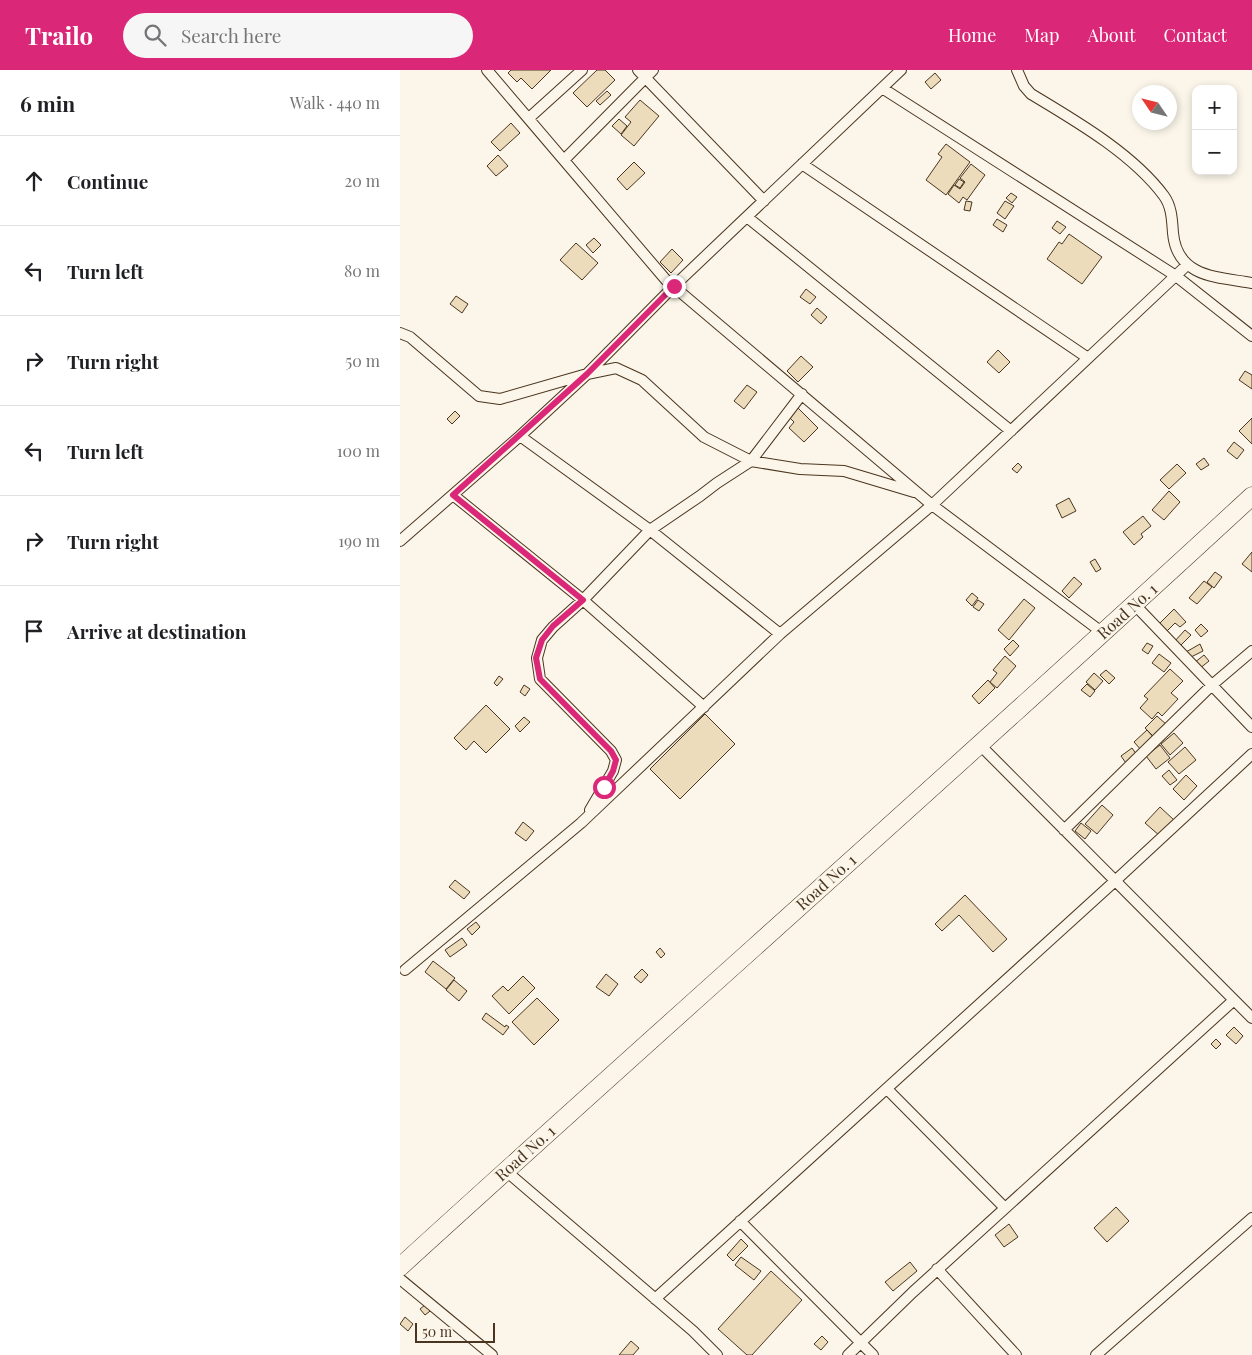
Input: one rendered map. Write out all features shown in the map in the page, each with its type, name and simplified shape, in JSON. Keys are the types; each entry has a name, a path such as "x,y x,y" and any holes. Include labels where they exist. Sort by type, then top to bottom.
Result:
{"highway":[{"name":"Road No. 1","path":"400,1267 1134,605 1252,496"}],"street":[{"path":"488,70 666,280 932,505 1103,633"},
{"path":"529,118 582,70"},
{"path":"400,541 520,436 587,374 674,286 901,70"},
{"path":"1017,70 1024,86 1031,94 1086,128 1137,166 1165,197 1171,211 1173,238 1181,258 1187,265 1199,273 1252,283"},
{"path":"564,160 646,73 764,201"},
{"path":"882,88 1176,276 1252,336"},
{"path":"802,164 1088,358"},
{"path":"747,217 1012,431"},
{"path":"405,970 581,823 780,634 932,505 1187,265"},
{"path":"400,333 410,337 479,396 500,399 587,374 616,368 642,380 704,437 751,462 800,469 844,471 919,494"},
{"path":"581,823 613,771 616,760 611,751 540,679 536,658 542,640 553,626 583,600 650,530 717,483 751,462 802,394"},
{"path":"520,436 650,530 780,634"},
{"path":"453,495 583,600 704,707"},
{"path":"1134,605 1252,727"},
{"path":"1064,830 1212,686 1252,651"},
{"path":"979,744 1252,1018"},
{"path":"655,1299 1252,754"},
{"path":"848,1355 937,1270 1234,1000"},
{"path":"887,1089 1005,1208"},
{"path":"506,1171 693,1331 717,1355"},
{"path":"1096,1355 1252,1218"},
{"path":"740,1221 873,1355"},
{"path":"937,1270 1016,1355"},
{"path":"400,1279 492,1355"}],"building":[{"path":"511,70 551,70 532,89 521,78 517,82 508,73"},
{"path":"597,70 605,70 615,80 587,107 573,93"},
{"path":"935,73 941,80 931,89 925,82"},
{"path":"607,91 611,95 600,105 596,101"},
{"path":"640,100 659,116 634,146 621,135 631,122 625,117"},
{"path":"619,119 627,126 621,134 612,126"},
{"path":"511,123 520,133 500,151 491,142"},
{"path":"946,144 970,162 946,195 926,180 942,157 938,154"},
{"path":"498,155 508,166 496,176 487,166"},
{"path":"634,162 645,173 627,190 617,179"},
{"path":"971,164 985,175 967,200 963,197 959,203 948,194 954,185 960,189 965,182 960,178"},
{"path":"959,179 964,182 960,188 955,185"},
{"path":"1011,193 1017,197 1012,203 1006,198"},
{"path":"966,201 972,202 970,211 964,210"},
{"path":"1005,201 1014,206 1005,219 997,213"},
{"path":"997,219 1007,225 1003,232 993,225"},
{"path":"1057,221 1066,227 1060,234 1052,228"},
{"path":"1069,234 1102,257 1082,284 1047,259 1059,242 1062,244"},
{"path":"594,238 601,245 593,253 586,245"},
{"path":"576,243 598,263 582,280 560,260"},
{"path":"672,249 683,260 671,273 660,262"},
{"path":"806,289 816,297 810,304 800,297"},
{"path":"456,296 468,304 462,313 450,304"},
{"path":"817,308 827,317 821,324 811,315"},
{"path":"998,350 1010,362 999,373 987,362"},
{"path":"801,356 813,367 798,382 787,371"},
{"path":"1245,371 1252,375 1252,389 1239,380"},
{"path":"747,385 757,392 744,409 734,401"},
{"path":"797,407 818,428 804,442 789,428 794,422 788,416"},
{"path":"455,411 460,416 452,424 447,419"},
{"path":"1252,418 1252,444 1239,431"},
{"path":"1234,442 1244,450 1237,459 1227,451"},
{"path":"1204,458 1209,465 1201,470 1196,464"},
{"path":"1018,463 1022,467 1017,473 1012,469"},
{"path":"1177,464 1186,473 1169,489 1160,480"},
{"path":"1169,491 1180,502 1164,520 1152,510"},
{"path":"1069,498 1076,511 1062,518 1056,505"},
{"path":"1143,516 1151,526 1141,534 1143,537 1134,545 1123,532"},
{"path":"1252,552 1252,572 1242,564"},
{"path":"1095,559 1101,569 1096,572 1090,562"},
{"path":"1215,572 1222,577 1214,588 1207,582"},
{"path":"1074,577 1082,584 1069,598 1062,591"},
{"path":"1204,581 1212,587 1197,604 1189,598"},
{"path":"972,593 978,598 972,606 966,600"},
{"path":"1024,599 1035,608 1009,640 998,630"},
{"path":"978,600 984,604 979,611 973,607"},
{"path":"1174,609 1186,622 1180,627 1175,623 1162,636 1155,628"},
{"path":"1201,624 1208,631 1201,637 1195,630"},
{"path":"1185,630 1191,635 1179,647 1174,642"},
{"path":"1013,640 1019,646 1010,656 1004,649"},
{"path":"1147,643 1153,646 1148,654 1142,650"},
{"path":"1200,644 1203,651 1189,658 1186,652"},
{"path":"1159,654 1171,663 1164,672 1152,663"},
{"path":"1204,655 1209,661 1199,669 1194,663"},
{"path":"1005,656 1016,666 997,688 990,682 997,673 993,670"},
{"path":"1170,669 1183,681 1171,693 1178,699 1162,716 1158,712 1152,719 1140,708 1148,699 1144,696"},
{"path":"1106,670 1115,678 1109,684 1100,675"},
{"path":"1094,673 1103,681 1095,690 1086,682"},
{"path":"499,676 503,679 497,686 494,683"},
{"path":"988,680 995,688 979,704 972,696"},
{"path":"1087,684 1095,691 1090,697 1081,690"},
{"path":"524,685 530,689 525,696 520,692"},
{"path":"486,705 510,729 486,753 474,741 466,750 454,738"},
{"path":"705,714 735,744 680,799 650,769"},
{"path":"1157,716 1168,726 1156,739 1145,728"},
{"path":"524,717 530,722 520,732 515,726"},
{"path":"1147,730 1155,739 1142,751 1134,742"},
{"path":"1174,733 1183,743 1170,755 1161,744"},
{"path":"1160,745 1170,758 1156,769 1146,756"},
{"path":"1185,747 1196,760 1179,774 1168,762"},
{"path":"1132,748 1139,758 1128,766 1121,756"},
{"path":"1169,770 1177,780 1170,785 1162,776"},
{"path":"1186,775 1197,786 1184,800 1173,789"},
{"path":"1102,805 1113,815 1097,834 1085,824"},
{"path":"1160,807 1174,820 1160,836 1145,823"},
{"path":"523,822 534,831 526,841 515,833"},
{"path":"1081,823 1091,831 1085,839 1075,831"},
{"path":"455,880 470,892 464,899 449,887"},
{"path":"965,895 1007,939 993,952 959,915 942,931 935,924"},
{"path":"476,922 480,927 472,935 467,929"},
{"path":"462,938 467,945 450,957 445,950"},
{"path":"660,948 665,954 661,958 656,952"},
{"path":"433,961 455,978 446,989 425,972"},
{"path":"642,969 648,975 641,983 634,977"},
{"path":"606,974 618,984 609,996 596,987"},
{"path":"523,976 535,988 509,1014 492,996 503,986 508,991"},
{"path":"454,980 467,991 459,1001 446,990"},
{"path":"537,998 559,1020 534,1045 512,1022"},
{"path":"486,1013 505,1027 506,1025 509,1027 503,1035 482,1019"},
{"path":"1234,1027 1243,1036 1236,1044 1226,1035"},
{"path":"1216,1039 1221,1044 1216,1049 1211,1044"},
{"path":"1116,1207 1129,1221 1107,1242 1094,1228"},
{"path":"1009,1224 1018,1237 1004,1247 995,1235"},
{"path":"741,1239 748,1246 733,1261 727,1255"},
{"path":"741,1257 761,1271 754,1280 735,1265"},
{"path":"910,1262 917,1271 893,1291 885,1282"},
{"path":"771,1271 802,1300 752,1355 747,1355 718,1329"},
{"path":"430,1301 434,1308 425,1315 420,1309"},
{"path":"405,1317 413,1324 408,1331 400,1324"},
{"path":"822,1336 828,1342 821,1350 814,1344"},
{"path":"631,1341 639,1348 633,1355 619,1355"}],"route":[{"path":"604,787 613,771 616,760 611,751 540,679 536,658 542,640 553,626 583,600 453,495 587,374 674,286"}]}
